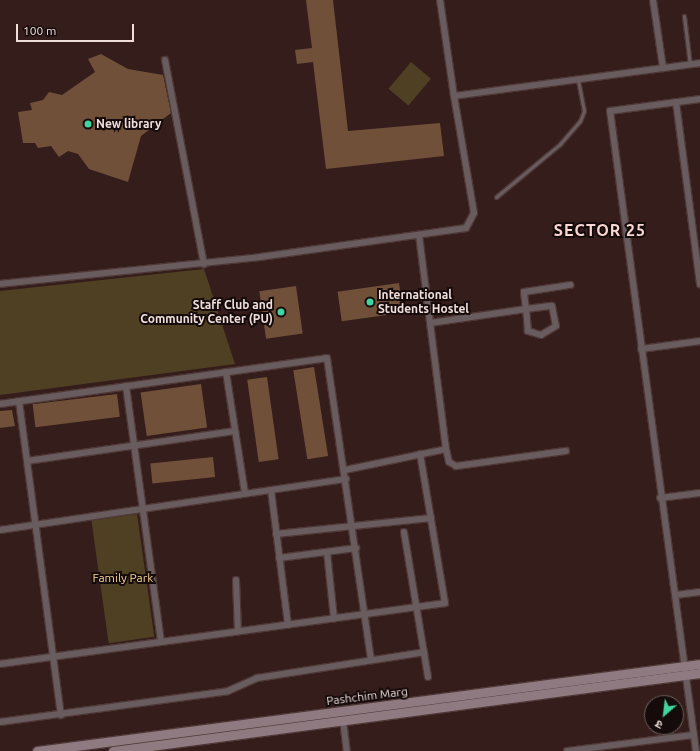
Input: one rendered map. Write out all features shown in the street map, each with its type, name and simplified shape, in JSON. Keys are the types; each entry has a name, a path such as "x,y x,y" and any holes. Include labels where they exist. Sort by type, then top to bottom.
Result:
{"main road":[{"name":"Pashchim Marg","path":"36,751 90,748 685,670 700,664"},
{"path":"113,751 343,720 685,670 700,673"}],"street":[{"path":"0,284 204,264 419,236 466,228 474,213 454,96 440,0"},
{"path":"653,0 663,68"},
{"path":"165,60 204,264"},
{"path":"454,96 700,63"},
{"path":"696,751 676,595 660,498 610,110 700,99"},
{"path":"676,102 697,237 700,284"},
{"path":"419,236 446,449 449,462 456,466 566,450"},
{"path":"430,323 526,310 552,306 556,326 541,335 528,331 526,310 524,292 570,285"},
{"path":"641,349 700,341"},
{"path":"0,404 327,358 345,470 371,659"},
{"path":"226,372 245,494"},
{"path":"126,386 162,642"},
{"path":"19,401 61,715"},
{"path":"27,461 235,431"},
{"path":"345,470 446,449"},
{"path":"0,664 445,603 420,454"},
{"path":"0,530 346,479"},
{"path":"271,490 288,625"},
{"path":"660,498 700,493"},
{"path":"276,534 431,518"},
{"path":"404,532 428,677"},
{"path":"279,558 356,548"},
{"path":"328,552 334,619"},
{"path":"236,580 238,632"},
{"path":"676,595 700,592"},
{"path":"0,722 228,692 257,678 371,659 424,652"},
{"path":"343,720 347,751"},
{"path":"567,751 694,735"}],"lane":[{"path":"684,16 690,65"},
{"path":"496,197 560,144 580,121 584,111 578,80"}],"green space":[{"path":"411,62 431,79 408,106 389,89"},
{"path":"204,269 235,364 0,395 0,291"},
{"name":"Family Park","path":"137,514 154,637 109,643 91,520"}],"building":[{"path":"306,0 333,0 348,131 440,123 444,156 326,169 313,62 297,64 295,50 312,48"},
{"name":"New library","path":"101,54 128,69 163,75 171,113 141,136 128,182 89,169 78,154 68,151 59,157 51,146 38,148 35,143 23,143 18,112 32,110 30,103 43,100 49,92 62,95 95,72 88,59"},
{"name":"International Students Hostel","path":"399,283 403,313 342,321 338,292"},
{"name":"Staff Club and Community Center (PU)","path":"296,286 303,334 266,339 259,291"},
{"path":"314,367 328,456 307,459 293,370"},
{"path":"267,377 279,459 259,462 247,380"},
{"path":"201,384 207,428 147,436 141,392"},
{"path":"117,394 120,417 35,427 33,404"},
{"path":"12,410 15,426 0,428 0,411"},
{"path":"213,457 215,477 152,483 150,464"}],"place":[{"name":"New library","path":"88,124"},
{"name":"International Students Hostel","path":"370,302"},
{"name":"Staff Club and Community Center (PU)","path":"281,312"}],"district":[{"name":"SECTOR 25","path":"600,230"}]}
